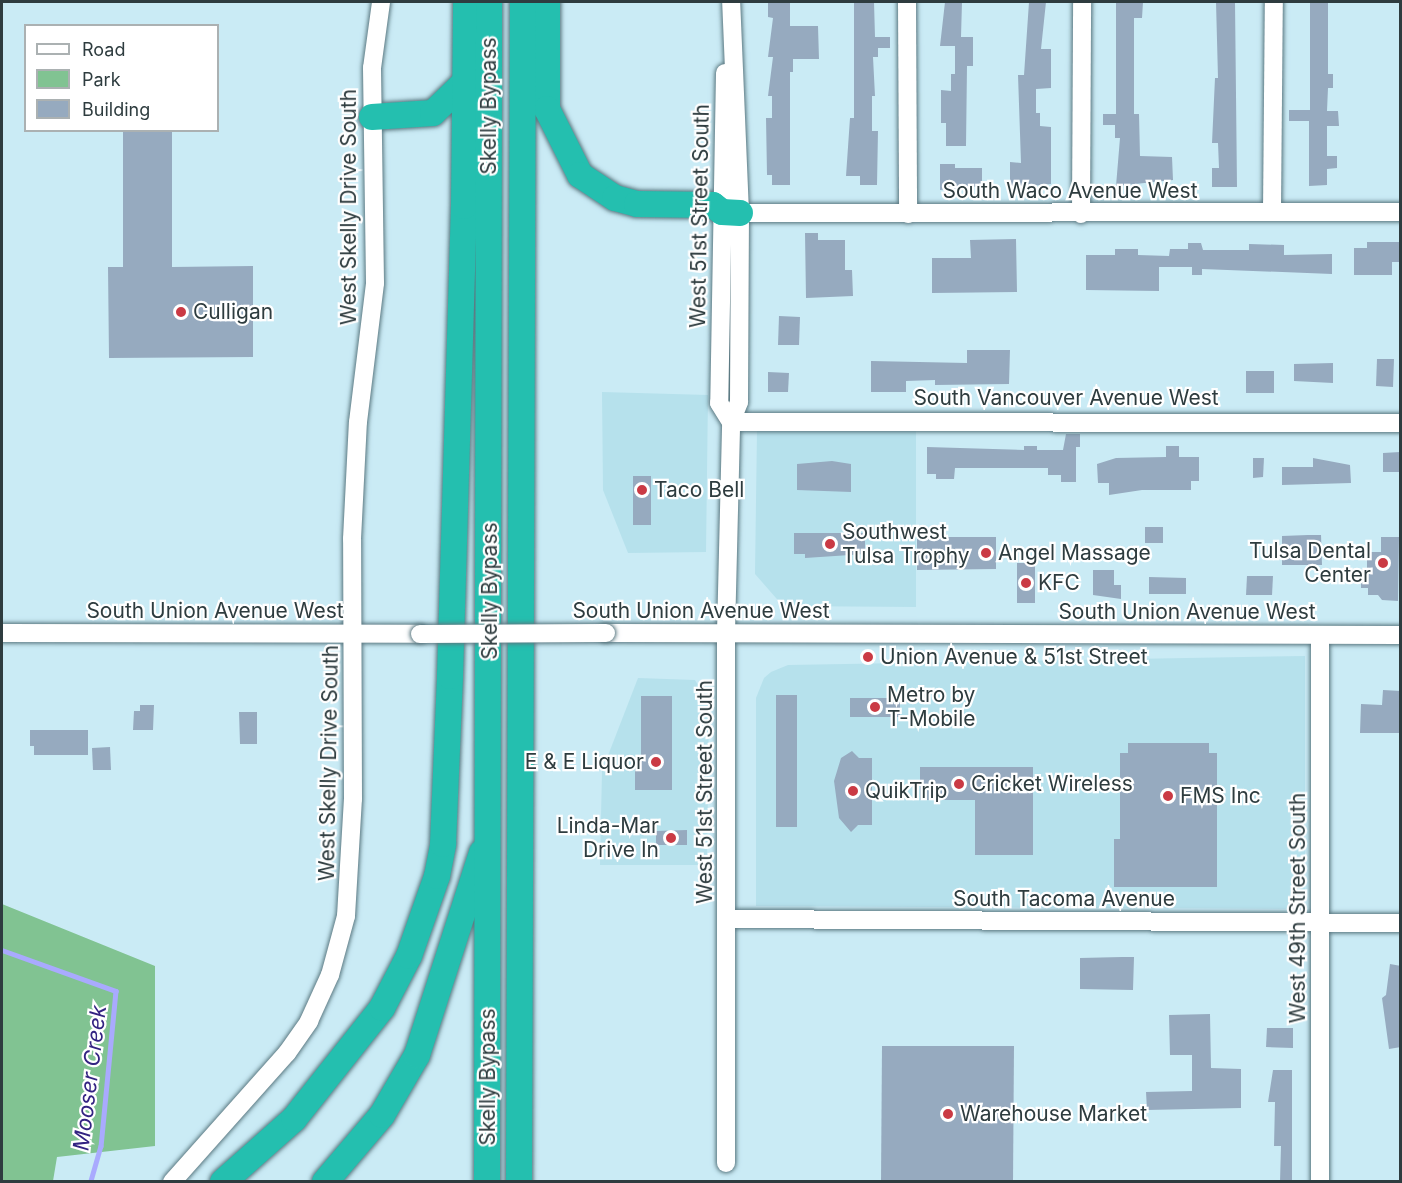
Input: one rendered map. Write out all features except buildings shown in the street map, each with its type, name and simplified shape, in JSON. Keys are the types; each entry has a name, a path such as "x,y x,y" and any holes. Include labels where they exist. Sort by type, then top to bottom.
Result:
{"highway":[{"path":"223,1182 294,1119 363,1034 398,982 409,956 443,844 466,81 466,2"},
{"name":"Skelly Bypass","path":"488,1182 489,2"},
{"name":"Skelly Bypass","path":"519,1182 523,2"},
{"path":"547,2 547,109 580,175 615,198 656,206 713,205 731,212"},
{"path":"372,117 433,113 466,81"},
{"path":"325,1182 382,1115 417,1054 489,829"}],"street":[{"name":"West Skelly Drive South","path":"172,1182 287,1053 309,1021 330,975 346,916 351,871 355,633 352,539 358,422 375,283 372,117 374,42 381,2"},
{"path":"907,2 908,214"},
{"path":"1081,214 1082,2"},
{"path":"1272,211 1274,2"},
{"name":"West 51st Street South","path":"726,1163 728,919 726,633 731,422 739,402 731,212 731,5"},
{"name":"South Waco Avenue West","path":"731,212 908,214 1401,212"},
{"name":"South Vancouver Avenue West","path":"731,422 1401,423"},
{"name":"South Union Avenue West","path":"2,633 1401,635"},
{"name":"West 49th Street South","path":"1320,635 1320,1182"},
{"name":"South Tacoma Avenue","path":"728,919 1401,923"}],"shaded area":[{"path":"602,392 708,395 706,552 628,553 603,490"},
{"path":"757,430 916,431 916,607 783,606 755,574"},
{"path":"1305,656 1305,909 756,906 756,698 764,678 771,672 788,665"},
{"path":"638,678 695,680 709,704 707,865 600,865 602,771"}],"green space":[{"path":"2,904 155,966 155,1146 57,1157 53,1181 2,1181"}],"waterway":[{"name":"Mooser Creek","path":"2,950 116,991 101,1146 91,1182"}],"place":[{"name":"Culligan","path":"181,312"},
{"name":"Taco Bell","path":"642,490"},
{"name":"Southwest Tulsa Trophy","path":"830,544"},
{"name":"Angel Massage","path":"986,553"},
{"name":"Tulsa Dental Center","path":"1383,563"},
{"name":"KFC","path":"1026,583"},
{"name":"Union Avenue & 51st Street","path":"868,657"},
{"name":"Metro by T-Mobile","path":"875,707"},
{"name":"E & E Liquor","path":"656,762"},
{"name":"Cricket Wireless","path":"959,784"},
{"name":"QuikTrip","path":"853,791"},
{"name":"FMS Inc","path":"1168,796"},
{"name":"Linda-Mar Drive In","path":"671,838"},
{"name":"Warehouse Market","path":"948,1114"}]}
